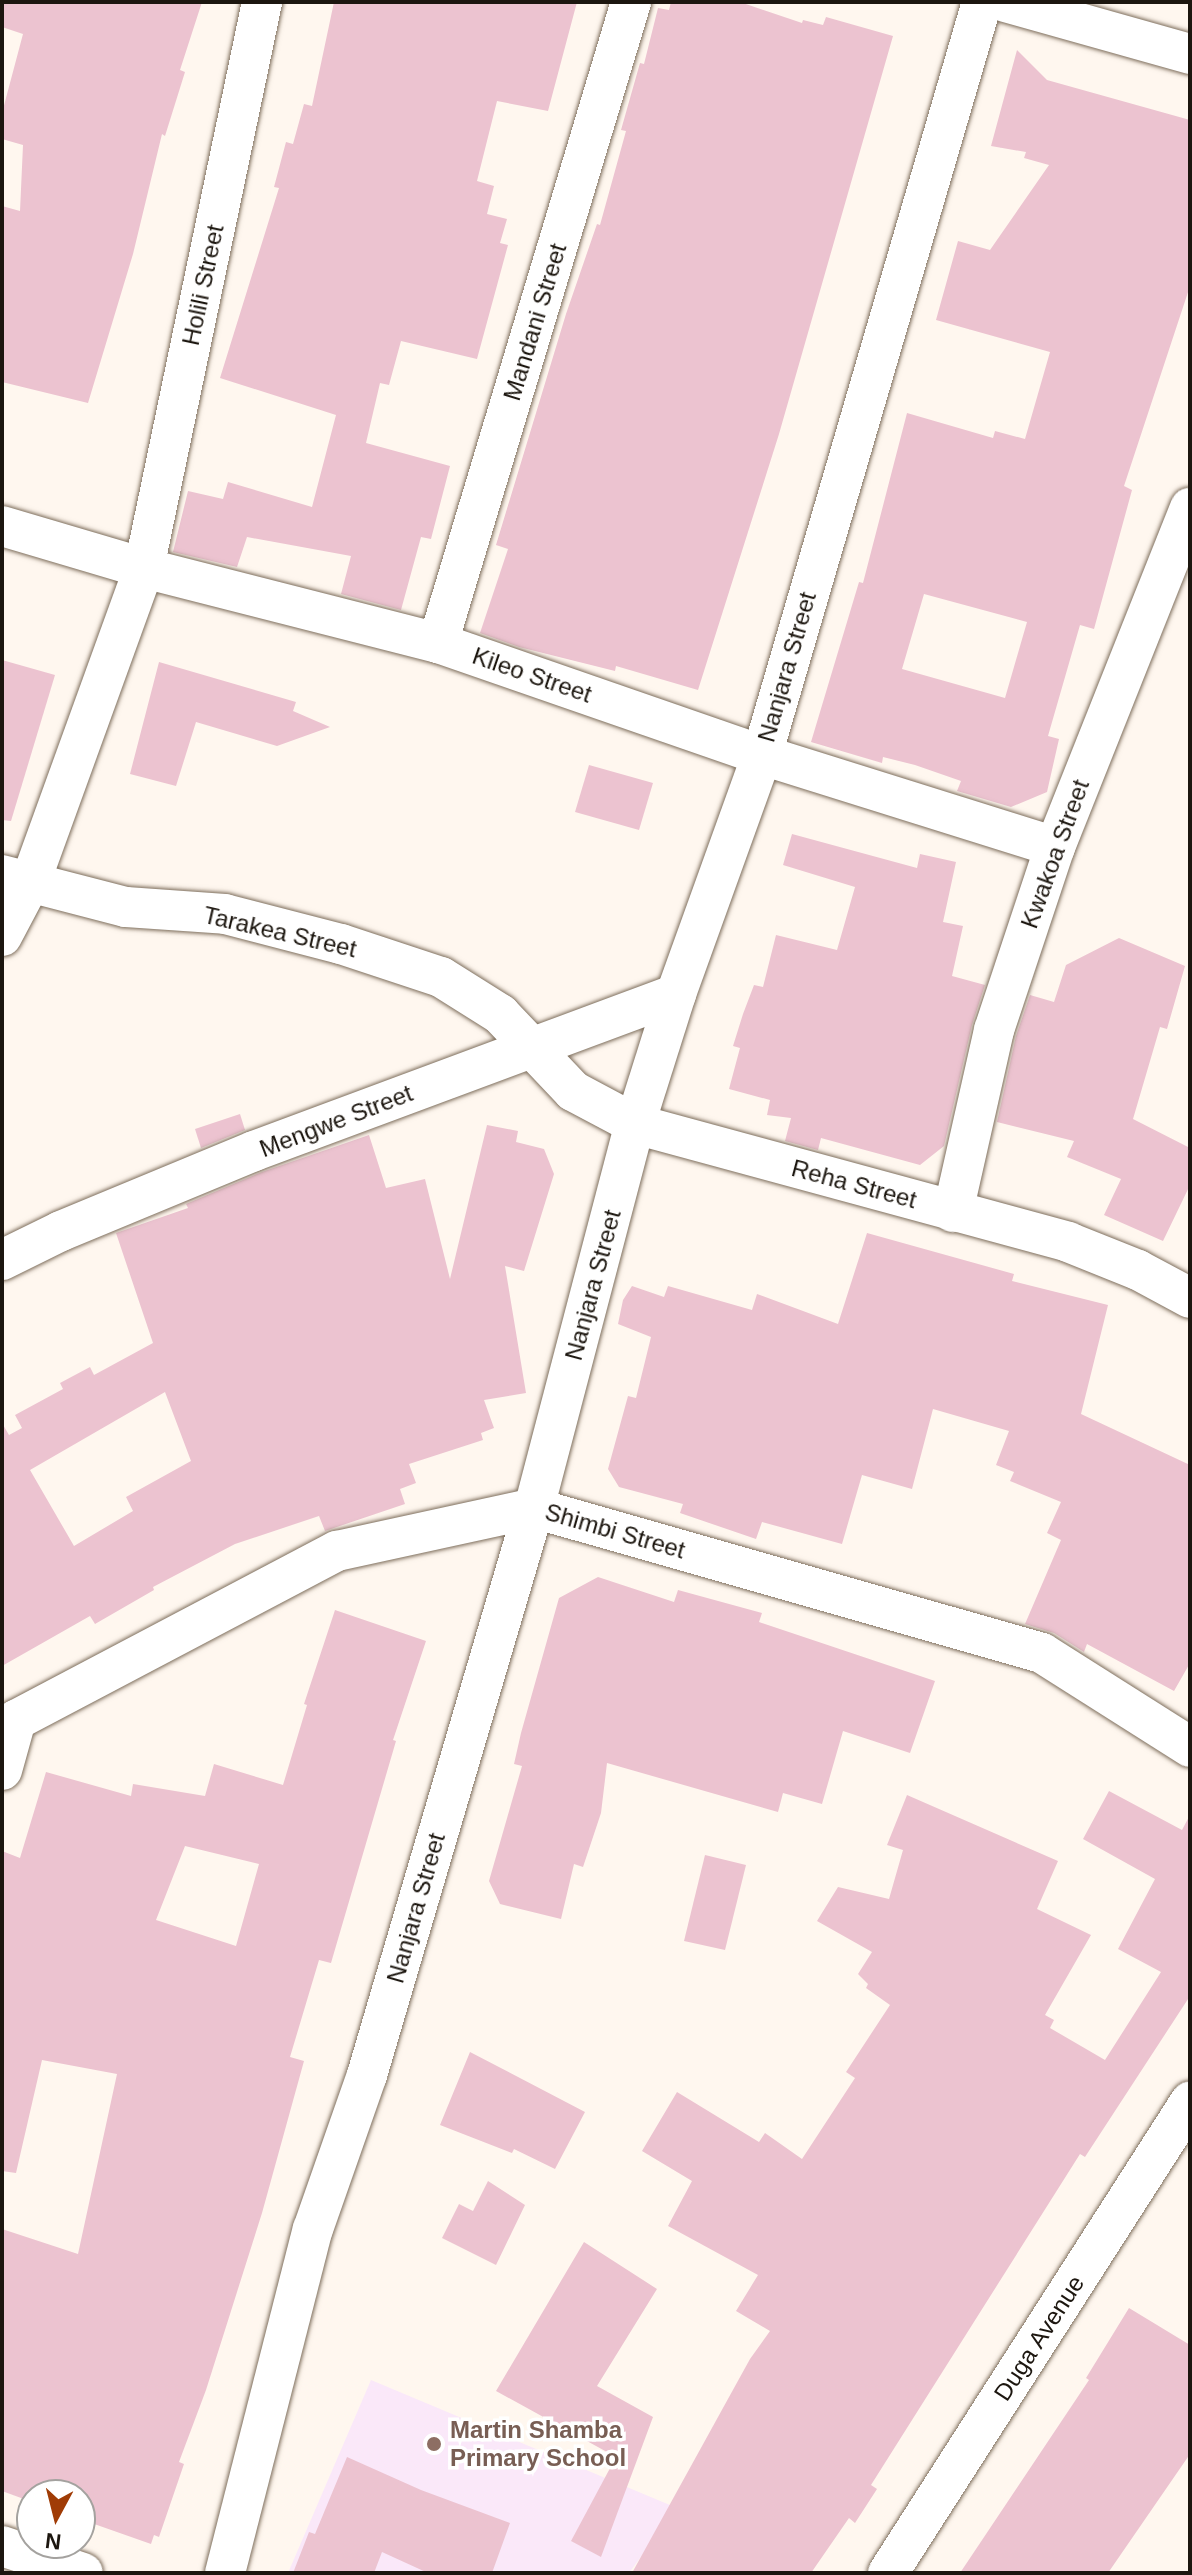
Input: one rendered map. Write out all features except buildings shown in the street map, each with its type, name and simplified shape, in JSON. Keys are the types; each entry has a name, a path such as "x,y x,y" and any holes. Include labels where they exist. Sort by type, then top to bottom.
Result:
{"street":[{"name":"Holili Street","path":"2,936 16,879 144,568 262,2"},
{"name":"Mandani Street","path":"438,643 631,2"},
{"name":"Nanjara Street","path":"225,2573 313,2229 367,2075 534,1508 635,1124 676,994 762,755 982,2"},
{"path":"1021,5 1190,54"},
{"name":"Kwakoa Street","path":"953,1212 994,1030 1055,847 1190,508"},
{"name":"Kileo Street","path":"2,526 144,568 438,643 762,755 1055,847"},
{"name":"Tarakea Street","path":"16,879 126,907 225,914 341,944 441,977 500,1014 533,1047"},
{"name":"Mengwe Street","path":"2,1260 61,1231 254,1151 676,994"},
{"name":"Reha Street","path":"533,1047 573,1091 635,1124 1068,1242 1138,1270 1190,1298"},
{"name":"Shimbi Street","path":"9,1727 337,1551 534,1508 1042,1653 1190,1747"},
{"path":"2,1770 9,1727"},
{"name":"Duga Avenue","path":"888,2573 1190,2102"},
{"path":"2,2546 83,2573"}],"shaded area":[{"name":"Martin Shamba Primary School","path":"371,2380 677,2508 629,2573 288,2573"}],"place":[{"name":"Martin Shamba Primary School","path":"434,2444"}]}
